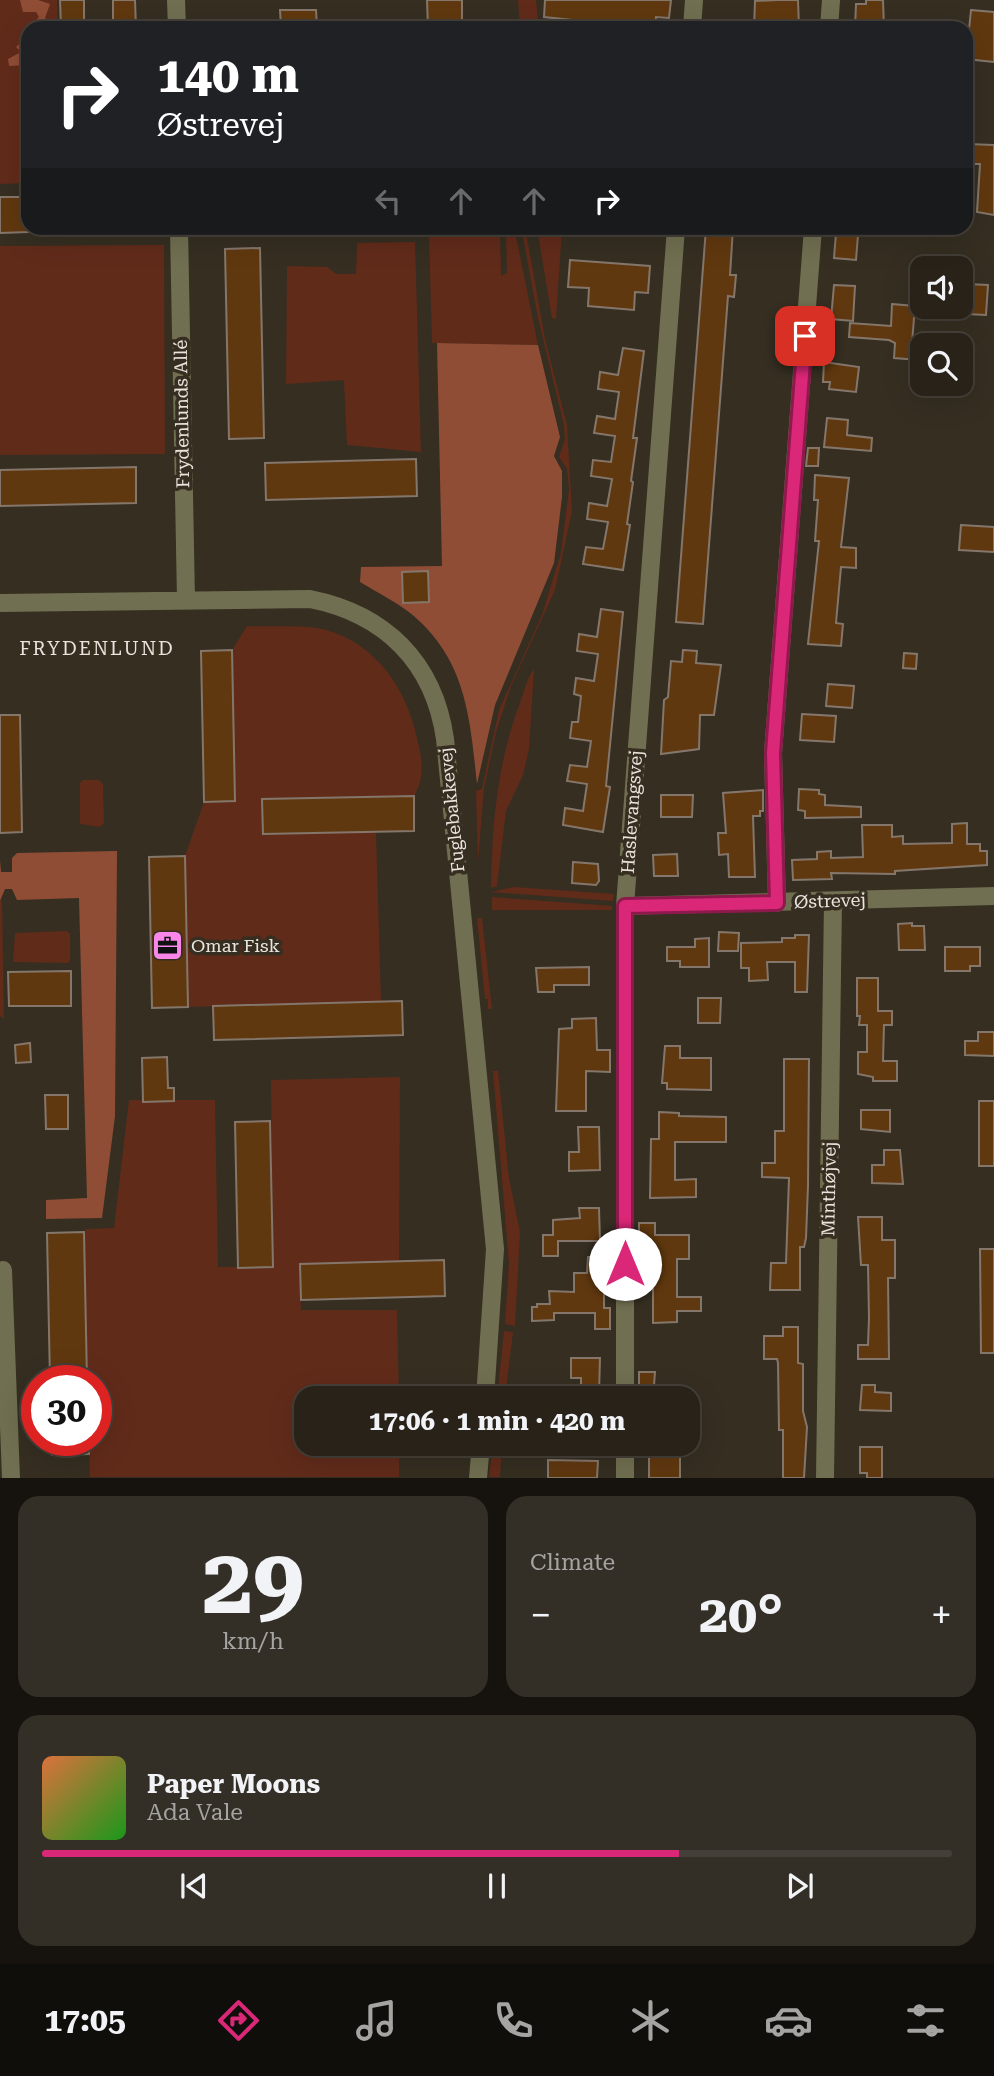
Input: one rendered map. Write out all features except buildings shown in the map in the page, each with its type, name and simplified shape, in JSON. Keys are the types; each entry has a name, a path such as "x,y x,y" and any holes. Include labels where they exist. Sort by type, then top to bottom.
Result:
{"street":[{"path":"176,0 177,21"},
{"path":"692,21 694,0"},
{"path":"830,21 831,0"},
{"name":"Frydenlunds Allé","path":"179,235 186,600"},
{"name":"Haslevangsvej","path":"625,1386 625,906 675,235"},
{"path":"777,903 773,753 812,235"},
{"name":"Fuglebakkevej","path":"0,603 310,599 346,607 378,625 402,646 425,676 435,698 445,739 495,1249 486,1386"},
{"name":"Østrevej","path":"625,906 994,896"},
{"name":"Minthøjvej","path":"825,1478 832,901"},
{"path":"3,1270 11,1478"},
{"path":"478,1478 480,1456"},
{"path":"625,1456 625,1478"}],"shaded area":[{"path":"0,0 57,0 58,21 21,21 21,183 0,184"},
{"path":"20,0 38,0 50,4 45,18 49,21 35,21 39,17 36,12 23,12"},
{"path":"518,0 536,0 538,21 520,21"},
{"path":"21,52 21,65 9,66 8,59"},
{"path":"429,235 500,235 501,276 507,273 506,235 516,235 538,345 432,343"},
{"path":"523,235 527,235 545,339 567,425 572,511 555,590 511,686 496,732 484,788 478,862 476,791 482,789 499,710 542,615 561,553 569,489 567,469 559,457 565,439 564,425 538,318"},
{"path":"538,235 562,235 556,319 552,318"},
{"path":"415,242 421,452 347,445 344,380 286,384 287,266 327,267 336,274 356,274 357,243"},
{"path":"164,245 165,454 0,455 0,246"},
{"path":"437,343 538,345 560,437 554,456 562,471 562,497 554,563 495,705 477,784 472,737 463,694 446,654 415,617 360,582 361,567 442,566"},
{"path":"247,626 317,628 352,641 381,664 402,695 409,712 422,764 414,796 263,799 263,834 376,832 381,1002 188,1007 185,856 204,802 235,801 232,650"},
{"path":"534,669 529,749 523,775 506,811 497,886 491,888 501,771 512,726"},
{"path":"83,780 99,780 103,784 104,823 100,827 80,824 80,783"},
{"path":"117,851 115,1116 102,1218 46,1219 46,1200 87,1198 79,898 17,900 12,889 5,889 0,901 0,860 1,872 12,872 12,858 17,853"},
{"path":"514,887 614,894 613,901 491,892"},
{"path":"492,897 612,906 612,910 492,910"},
{"path":"2,901 4,1019 0,1016"},
{"path":"477,918 482,918 492,1009 488,1009 488,999 485,999"},
{"path":"67,931 70,934 68,963 13,962 15,933"},
{"path":"493,1071 498,1071 509,1178 520,1232 515,1326 505,1324 509,1263"},
{"path":"400,1077 399,1261 300,1264 301,1310 397,1310 399,1386 294,1386 294,1456 399,1456 399,1477 90,1477 89,1456 112,1456 112,1365 87,1365 84,1232 86,1229 114,1228 129,1100 215,1100 218,1267 273,1267 271,1080"},
{"path":"504,1331 513,1332 506,1386 498,1386"},
{"path":"492,1456 501,1456 500,1477 489,1477"}],"place":[{"name":"Omar Fisk","path":"168,946"}],"district":[{"name":"FRYDENLUND","path":"97,648"}],"route":[{"path":"625,1264 625,906 777,903 773,753 805,336"}]}
